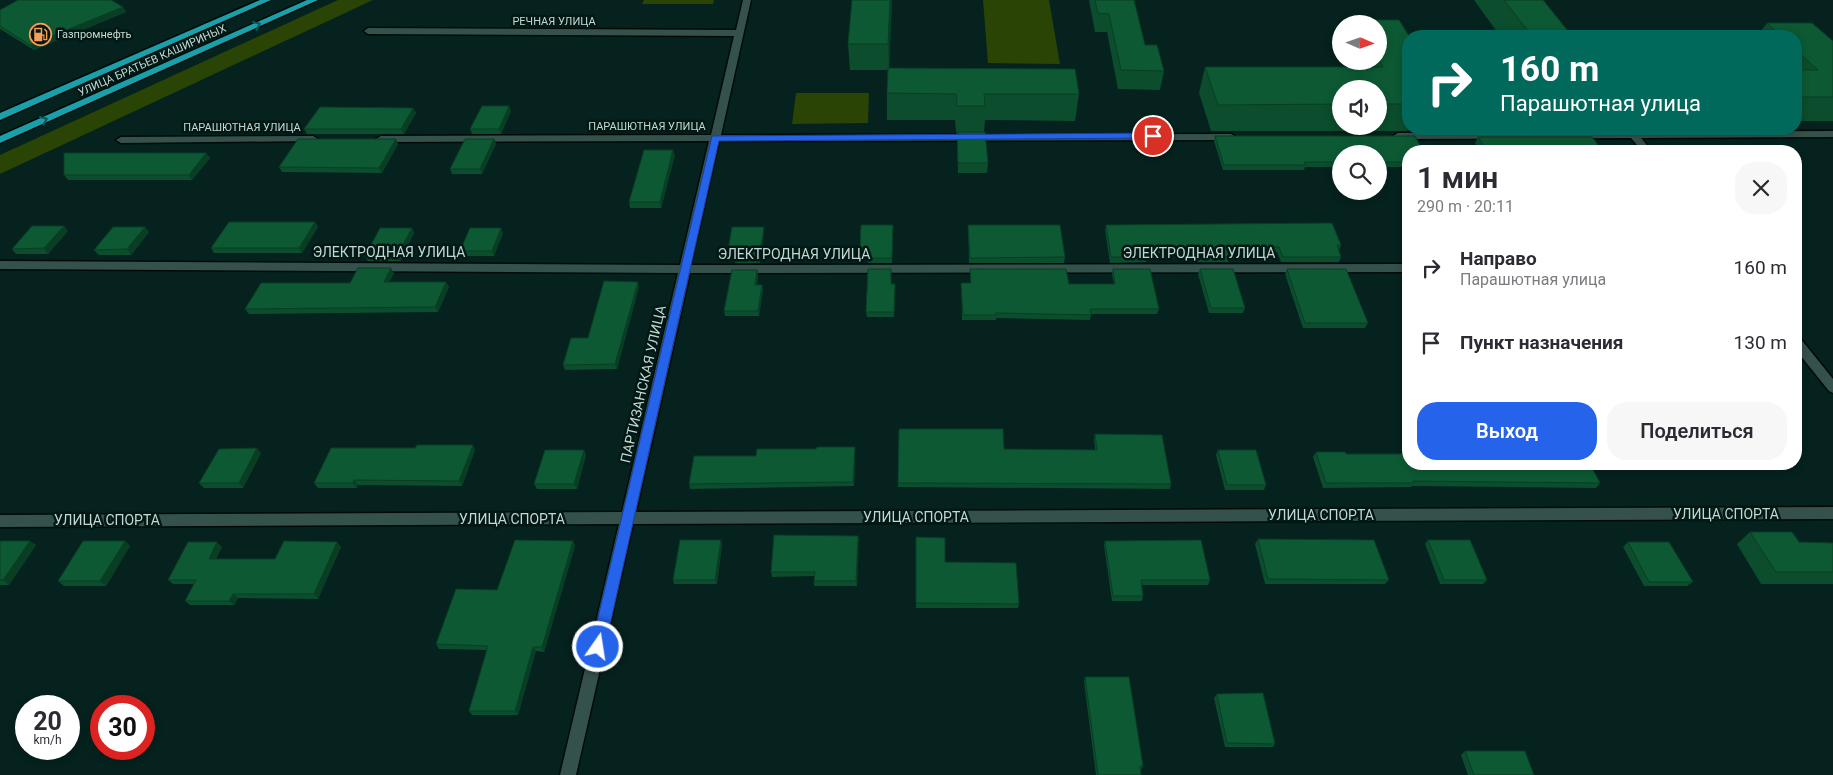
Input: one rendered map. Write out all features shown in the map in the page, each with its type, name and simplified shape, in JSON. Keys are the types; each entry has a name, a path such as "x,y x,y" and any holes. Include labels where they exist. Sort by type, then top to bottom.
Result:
{"main road":[{"name":"УЛИЦА БРАТЬЕВ КАШИРИНЫХ","path":"0,117 268,0"},
{"name":"УЛИЦА БРАТЬЕВ КАШИРИНЫХ","path":"0,140 314,0"}],"street":[{"name":"ПАРТИЗАНСКАЯ УЛИЦА","path":"568,775 747,0"},
{"name":"РЕЧНАЯ УЛИЦА","path":"368,31 739,33"},
{"path":"1802,134 1833,134"},
{"path":"1383,136 1634,135 1642,145"},
{"name":"ПАРАШЮТНАЯ УЛИЦА","path":"368,139 1244,136"},
{"name":"ПАРАШЮТНАЯ УЛИЦА","path":"121,140 319,139"},
{"name":"ЭЛЕКТРОДНАЯ УЛИЦА","path":"0,265 685,269 1402,268"},
{"path":"1802,349 1833,388"},
{"name":"УЛИЦА СПОРТА","path":"0,521 1833,513"}],"green space":[{"path":"338,0 373,0 0,174 0,155"},
{"path":"644,0 714,0 713,4 642,4"},
{"path":"983,0 1049,0 1060,64 988,63"},
{"path":"796,93 869,93 868,123 792,124"}],"building":[{"path":"18,0 111,0 123,7 30,45 0,26 0,10"},
{"path":"852,0 890,0 888,44 848,44"},
{"path":"1095,0 1134,0 1145,45 1157,45 1164,71 1121,70 1109,14 1098,13"},
{"path":"1504,0 1543,0 1567,30 1527,30"},
{"path":"1388,20 1399,20 1405,30 1402,30 1402,104 1387,104 1387,80 1332,80 1332,104 1218,105 1205,67 1332,67 1332,70 1388,70"},
{"path":"1767,23 1812,23 1833,41 1833,97 1802,97 1802,70 1818,70 1802,55 1802,30 1775,30"},
{"path":"888,68 1075,69 1079,94 984,94 985,106 957,106 956,94 887,93"},
{"path":"482,106 509,106 499,129 470,129"},
{"path":"320,107 413,108 401,129 304,129"},
{"path":"957,132 985,132 988,163 958,163"},
{"path":"1215,136 1415,136 1420,145 1402,145 1402,162 1387,162 1387,145 1332,145 1332,162 1304,162 1306,165 1224,165"},
{"path":"1478,137 1592,137 1598,145 1483,145"},
{"path":"298,139 396,139 379,168 279,167"},
{"path":"465,139 494,139 480,169 450,169"},
{"path":"644,150 673,150 660,202 629,202"},
{"path":"64,153 206,153 189,175 64,175"},
{"path":"229,222 315,222 299,248 211,248"},
{"path":"1332,223 1341,245 1337,245 1341,257 1283,257 1279,247 1226,246 1229,257 1196,257 1194,248 1145,248 1147,257 1111,257 1106,225"},
{"path":"861,225 893,225 892,258 868,258 868,248 860,248"},
{"path":"968,225 1060,225 1065,257 970,258"},
{"path":"32,226 64,226 44,248 12,249"},
{"path":"113,227 145,227 127,249 94,250"},
{"path":"732,227 764,227 759,258 734,258 735,250 728,250"},
{"path":"380,228 412,228 397,256 365,256"},
{"path":"470,228 501,228 492,251 460,251"},
{"path":"358,268 391,268 384,282 446,282 435,307 245,309 261,283 350,283"},
{"path":"868,269 891,269 891,284 895,284 894,312 866,312"},
{"path":"970,269 1066,269 1069,284 1115,284 1113,269 1150,269 1159,309 1090,309 1091,315 996,313 996,315 963,315 961,283 971,283"},
{"path":"1200,269 1233,269 1245,308 1211,308"},
{"path":"1287,269 1346,269 1368,323 1305,323"},
{"path":"732,270 757,270 755,285 762,285 758,311 724,311"},
{"path":"604,281 638,282 615,364 563,365 571,338 588,338"},
{"path":"899,429 1003,429 1004,449 1097,450 1095,434 1162,435 1171,484 898,483"},
{"path":"417,445 473,445 459,481 354,480 353,483 314,483 331,448 415,448"},
{"path":"817,447 855,447 853,482 689,484 694,456 756,456 757,449 816,449"},
{"path":"257,448 239,483 199,483 219,449"},
{"path":"545,450 584,450 574,484 534,484"},
{"path":"1218,450 1256,450 1266,485 1227,485"},
{"path":"1316,452 1402,454 1402,470 1593,470 1600,483 1413,481 1414,483 1326,483"},
{"path":"1750,532 1792,532 1799,542 1833,543 1833,572 1776,572"},
{"path":"774,535 858,536 856,581 814,581 815,572 771,572"},
{"path":"916,537 945,538 945,562 1016,563 1019,604 916,603"},
{"path":"1258,539 1374,540 1389,580 1268,579"},
{"path":"515,540 573,541 542,647 533,647 515,711 469,711 488,646 436,644 456,589 497,590"},
{"path":"680,540 721,540 715,580 673,580"},
{"path":"1201,540 1210,580 1141,580 1143,596 1113,596 1105,541"},
{"path":"1428,540 1470,540 1487,580 1444,580"},
{"path":"0,541 30,541 3,580 0,580"},
{"path":"83,541 125,541 100,581 58,581"},
{"path":"284,541 337,542 314,594 233,594 229,601 185,601 196,580 168,580 188,542 217,542 209,559 275,559"},
{"path":"1628,542 1669,542 1693,582 1649,582"},
{"path":"1085,677 1129,677 1143,766 1140,766 1141,775 1098,775"},
{"path":"1263,693 1275,744 1227,743 1217,694"},
{"path":"1465,751 1525,751 1534,775 1474,775"}],"place":[{"name":"Газпромнефть","path":"41,34"}],"route":[{"path":"598,647 715,138 1153,136"}]}
